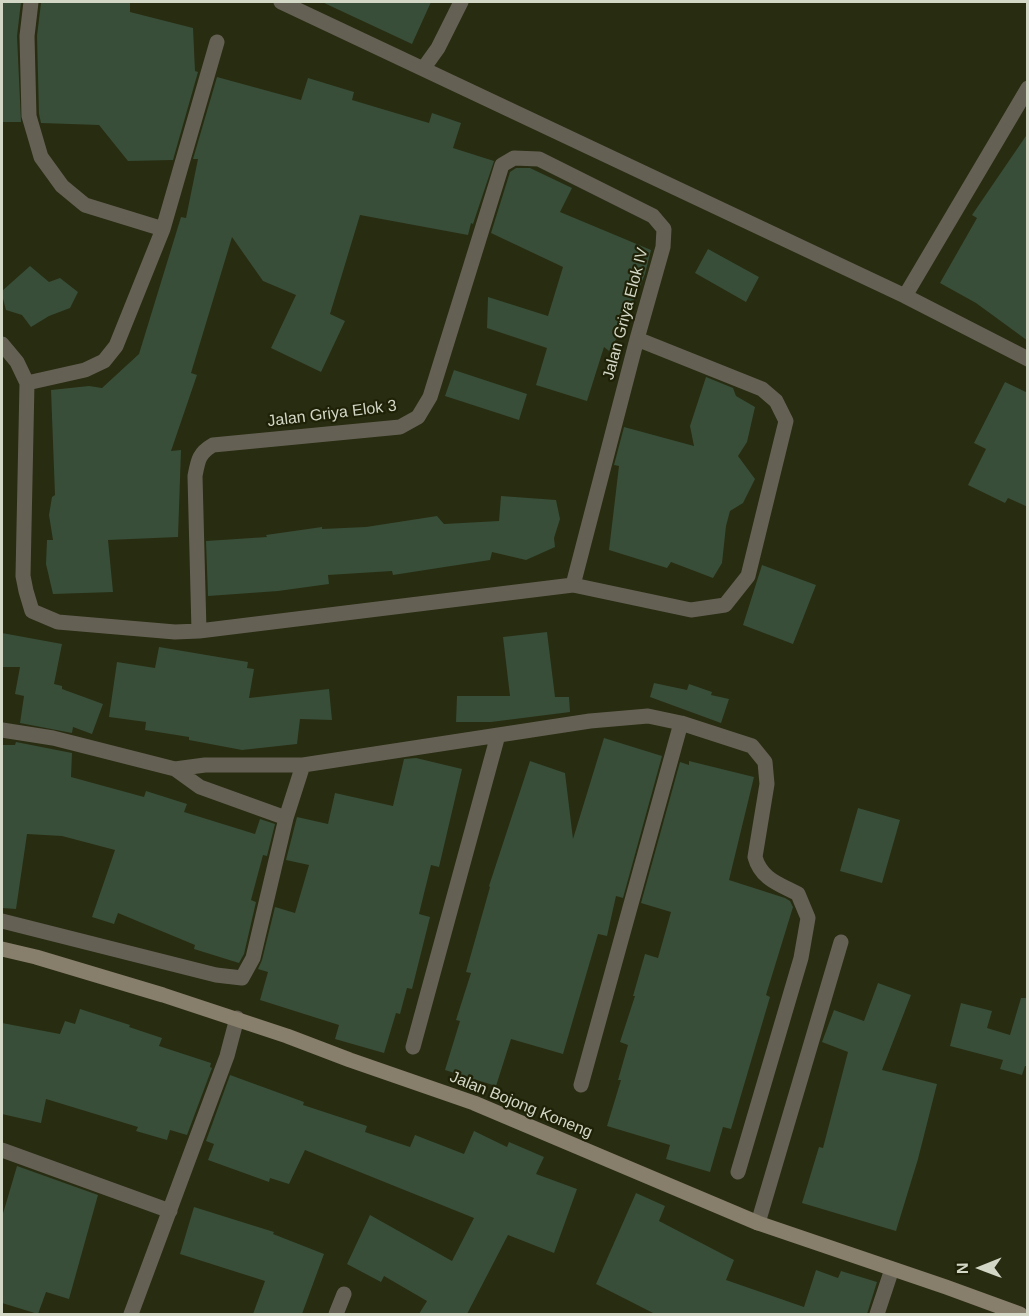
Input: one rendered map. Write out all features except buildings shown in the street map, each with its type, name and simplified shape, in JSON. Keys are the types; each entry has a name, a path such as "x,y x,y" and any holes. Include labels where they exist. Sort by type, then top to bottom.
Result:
{"street":[{"path":"31,2 27,36 29,116 41,157 62,186 85,205 163,229"},
{"path":"281,2 905,296 1028,359"},
{"path":"423,69 438,48 461,2"},
{"path":"27,383 85,370 104,361 116,346 163,229 217,42"},
{"path":"905,296 1028,88"},
{"name":"Jalan Griya Elok IV","path":"502,165 514,158 538,159 653,216 664,229 663,247 573,585"},
{"name":"Jalan Griya Elok 3","path":"199,631 195,476 198,457 213,445 400,427 418,417 430,397 502,165"},
{"path":"2,344 17,362 27,383 23,576 32,611 58,622 175,632 199,631 573,585 691,610 725,605 748,576 786,421 776,401 762,389 637,339"},
{"path":"175,769 206,765 303,765 616,718 648,716 681,723 752,746 765,762 767,784 754,857 758,868 766,878 798,894 808,918 801,958 738,1172"},
{"path":"581,1085 681,723"},
{"path":"2,730 53,738 175,769 200,787 286,818"},
{"path":"413,1047 498,735"},
{"path":"2,921 216,975 242,978 253,958 286,818 303,765"},
{"path":"758,1223 842,942"},
{"name":"Jalan Bojong Koneng","path":"2,949 237,1018 474,1103 758,1223 1020,1314"},
{"path":"131,1314 226,1056 237,1018"},
{"path":"2,1150 170,1211"},
{"path":"877,1314 892,1269"},
{"path":"336,1314 344,1294"}]}
